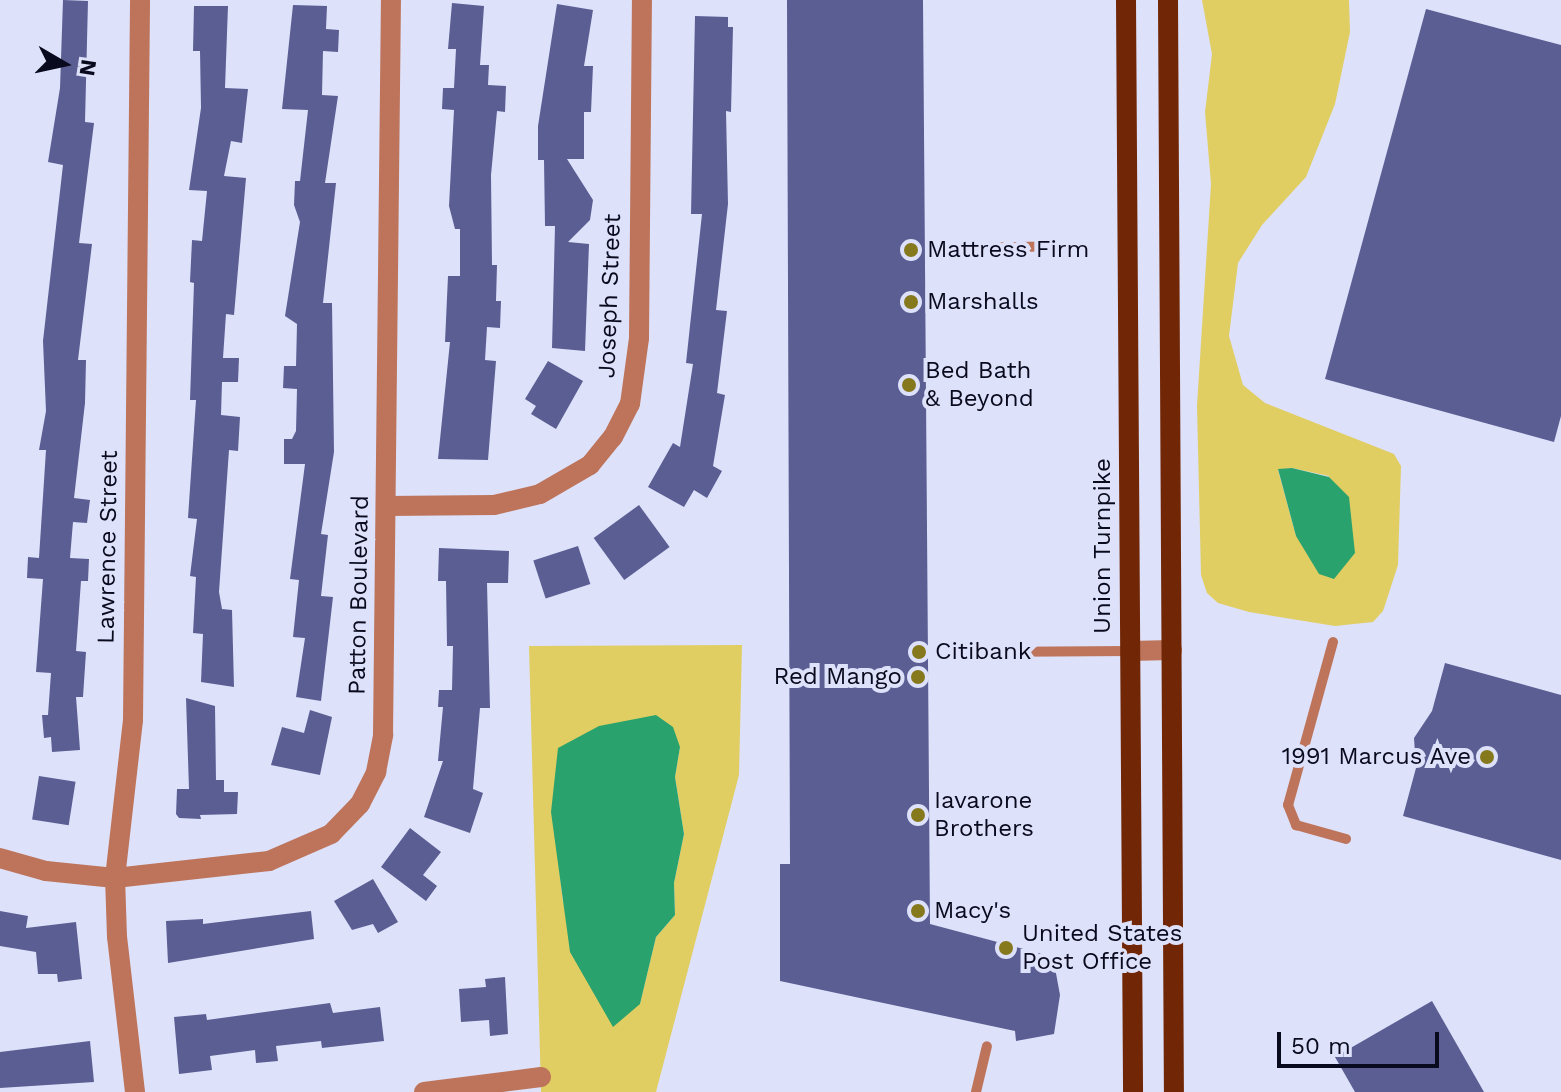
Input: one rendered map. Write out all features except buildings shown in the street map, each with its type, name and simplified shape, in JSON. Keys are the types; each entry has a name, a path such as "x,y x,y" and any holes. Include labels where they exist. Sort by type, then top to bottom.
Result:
{"main road":[{"name":"Union Turnpike","path":"1126,0 1133,1092"},
{"path":"1168,0 1174,1092"}],"street":[{"name":"Lawrence Street","path":"135,1092 117,937 115,878 133,720 140,0"},
{"name":"Patton Boulevard","path":"0,858 46,871 115,878 269,861 331,834 360,804 376,772 383,735 391,0"},
{"name":"Joseph Street","path":"387,506 494,505 540,494 590,465 619,426 630,404 639,338 642,0"},
{"path":"1130,651 1172,650"},
{"path":"424,1092 541,1077"}],"lane":[{"path":"948,248 1072,246"},
{"path":"1333,642 1288,805 1296,825 1346,839"},
{"path":"952,652 1130,651"},
{"path":"976,1092 987,1046"}],"shaded area":[{"path":"1202,0 1349,0 1350,32 1335,104 1306,177 1262,225 1238,263 1229,336 1243,385 1265,403 1394,454 1401,466 1398,565 1383,611 1373,622 1335,626 1249,612 1218,603 1207,593 1201,575 1197,406 1211,184 1205,112 1212,54","holes":["1292,468 1329,476 1296,536 1278,470"]},
{"path":"1292,468 1329,477 1349,497 1355,553 1334,579 1319,574 1296,536 1278,469"},
{"path":"742,645 739,775 656,1092 541,1092 529,646","holes":["680,747 675,777 684,834 674,883 675,915 656,937 640,1004 563,902 557,849"]},
{"path":"656,715 673,727 680,747 675,777 684,834 674,883 675,915 656,937 640,1004 613,1027 570,952 551,812 558,748 599,726"}],"place":[{"name":"Mattress Firm","path":"911,250"},
{"name":"Marshalls","path":"911,302"},
{"name":"Bed Bath & Beyond","path":"909,385"},
{"name":"Citibank","path":"919,652"},
{"name":"Red Mango","path":"918,677"},
{"name":"1991 Marcus Ave","path":"1487,757"},
{"name":"Iavarone Brothers","path":"918,815"},
{"name":"Macy's","path":"918,911"},
{"name":"United States Post Office","path":"1006,948"}]}
